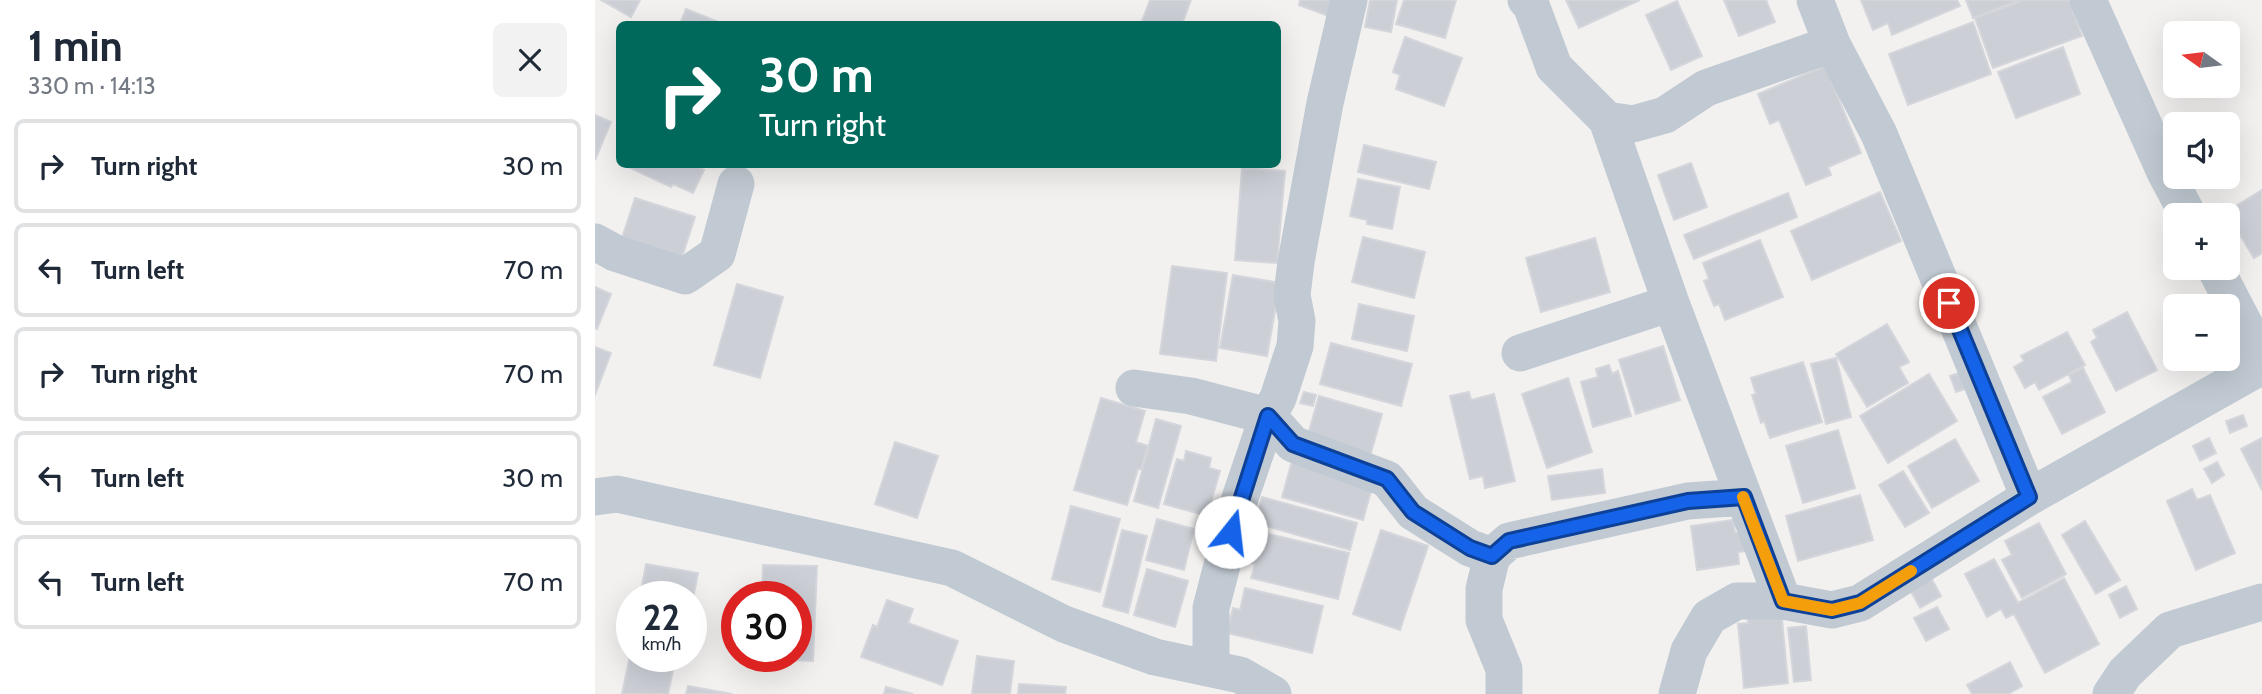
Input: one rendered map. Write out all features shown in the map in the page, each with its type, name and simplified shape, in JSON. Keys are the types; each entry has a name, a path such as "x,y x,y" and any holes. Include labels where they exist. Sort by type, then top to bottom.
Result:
{"street":[{"path":"1211,669 1211,608 1237,507 1295,345 1297,321 1292,295 1296,262 1325,103 1349,0"},
{"path":"1526,0 1531,5 1554,67 1607,120 1671,303 1783,601"},
{"path":"1815,0 1832,44 1879,134 2029,497"},
{"path":"2088,0 2181,203"},
{"path":"1607,120 1633,124 1665,115 1706,88 1832,44"},
{"path":"595,242 615,253 685,276 717,254 736,184"},
{"path":"2221,280 2262,358"},
{"path":"1520,353 1671,303"},
{"path":"1677,694 1689,652 1709,617 1737,601 1783,601 1832,610 1860,603 2029,497 2262,366"},
{"path":"1134,388 1191,396 1268,416 1293,444 1387,479 1413,512 1470,548 1492,556"},
{"path":"595,497 617,494 952,568 1064,624 1155,657 1240,675 1273,694"},
{"path":"1504,694 1504,669 1484,620 1484,589 1492,556 1509,541 1688,501 1744,497"},
{"path":"2111,694 2125,673 2170,630 2262,602"}],"building":[{"path":"601,0 640,0 631,17"},
{"path":"1150,0 1191,0 1183,21 1142,21"},
{"path":"1300,0 1341,0 1334,18 1299,5"},
{"path":"1370,0 1397,0 1391,32 1365,27"},
{"path":"1404,0 1456,0 1445,38 1396,24"},
{"path":"1566,0 1640,0 1579,28"},
{"path":"1724,0 1766,0 1775,22 1739,36"},
{"path":"1861,0 1957,0 1960,6 1892,35 1888,23 1873,30"},
{"path":"1966,0 2020,0 1973,18"},
{"path":"2024,0 2069,0 2082,36 1993,68 1975,18"},
{"path":"1677,1 1702,56 1671,70 1646,15"},
{"path":"686,9 716,21 681,21"},
{"path":"1973,22 1991,74 1908,105 1889,54"},
{"path":"1405,37 1462,58 1444,106 1396,89 1400,75 1393,72"},
{"path":"2063,47 2080,94 2016,118 1998,72"},
{"path":"1825,66 1861,153 1828,167 1831,175 1806,185 1779,120 1770,124 1758,94"},
{"path":"595,115 611,122 595,160"},
{"path":"1364,145 1436,162 1429,189 1358,172"},
{"path":"1691,163 1707,207 1674,220 1658,175"},
{"path":"630,168 704,170 693,193 673,184 671,187"},
{"path":"1242,168 1285,171 1277,263 1235,260"},
{"path":"1358,179 1400,187 1392,229 1367,224 1367,220 1350,216"},
{"path":"2262,190 2262,253 2254,258 2240,235 2240,203"},
{"path":"1880,192 1901,241 1812,280 1791,231"},
{"path":"1788,193 1797,217 1694,259 1684,235"},
{"path":"635,198 695,217 681,260 621,241"},
{"path":"1363,237 1425,252 1414,298 1352,282"},
{"path":"1595,238 1610,292 1541,312 1526,258"},
{"path":"1760,240 1783,297 1725,320 1719,304 1714,306 1704,281 1709,279 1703,263"},
{"path":"1172,266 1227,273 1216,361 1160,354"},
{"path":"1233,275 1280,283 1267,356 1220,348"},
{"path":"737,284 783,297 760,378 714,365"},
{"path":"595,287 611,294 597,329 595,328"},
{"path":"1359,304 1414,316 1407,351 1352,339"},
{"path":"2127,312 2157,370 2116,391 2091,342 2097,338 2093,330"},
{"path":"1887,324 1909,362 1899,367 1908,383 1867,407 1836,354"},
{"path":"2067,332 2085,365 2039,390 2035,382 2025,388 2014,367 2024,361 2021,356"},
{"path":"1331,343 1412,364 1401,406 1320,384"},
{"path":"1663,346 1680,400 1636,414 1619,360"},
{"path":"595,347 611,353 595,395"},
{"path":"1836,358 1851,417 1826,424 1811,364"},
{"path":"1803,362 1822,422 1770,438 1764,421 1761,423 1752,395 1756,394 1751,378"},
{"path":"1609,365 1612,374 1618,371 1631,416 1593,427 1581,382 1598,377 1596,369"},
{"path":"2083,368 2105,412 2062,434 2043,397 2072,382 2069,375"},
{"path":"1966,371 1971,387 1956,392 1950,376"},
{"path":"1929,374 1957,421 1888,463 1860,416"},
{"path":"1568,378 1592,452 1547,468 1522,394"},
{"path":"1304,392 1316,395 1313,406 1300,403"},
{"path":"1469,392 1471,400 1494,394 1515,481 1485,488 1483,476 1470,479 1450,396"},
{"path":"1319,396 1382,414 1369,460 1306,442"},
{"path":"1101,398 1145,411 1136,442 1148,446 1127,505 1074,490"},
{"path":"2243,415 2247,426 2230,433 2226,421"},
{"path":"1156,419 1181,426 1158,508 1134,501"},
{"path":"1838,430 1855,488 1803,503 1786,446"},
{"path":"2209,438 2216,453 2200,461 2193,446"},
{"path":"2262,438 2262,490 2241,449"},
{"path":"1955,439 1979,481 1932,508 1908,466"},
{"path":"895,442 938,456 917,518 875,504"},
{"path":"1186,451 1211,458 1209,468 1220,471 1207,516 1164,504 1177,459 1184,461"},
{"path":"1294,454 1375,477 1363,520 1282,497"},
{"path":"2217,462 2224,475 2212,483 2204,469"},
{"path":"1602,469 1605,493 1552,500 1548,476"},
{"path":"1903,471 1929,513 1905,527 1879,485"},
{"path":"2192,489 2197,500 2210,495 2235,553 2196,570 2167,501"},
{"path":"1860,495 1873,540 1798,561 1786,516"},
{"path":"1262,497 1357,523 1350,550 1255,523"},
{"path":"1071,506 1120,519 1100,592 1052,579"},
{"path":"1157,519 1194,529 1184,570 1146,560"},
{"path":"1733,520 1735,533 1743,532 1746,551 1738,552 1739,564 1697,570 1691,526"},
{"path":"2085,521 2120,580 2096,594 2062,535"},
{"path":"2039,523 2066,574 2022,598 2002,560 2012,555 2005,541"},
{"path":"1122,530 1147,536 1128,613 1103,606"},
{"path":"1381,530 1428,546 1400,630 1353,614"},
{"path":"1256,531 1349,553 1338,599 1251,578 1255,564 1249,562"},
{"path":"1994,559 2018,603 2064,578 2099,644 2045,673 2014,614 2006,618 2001,609 1987,617 1965,574"},
{"path":"646,564 698,573 696,581 643,581"},
{"path":"763,565 817,566 813,661 812,581 762,581"},
{"path":"1147,569 1188,581 1175,627 1134,615"},
{"path":"1929,574 1941,596 1920,608 1908,586"},
{"path":"2126,586 2137,609 2120,618 2109,595"},
{"path":"1245,588 1323,606 1312,653 1227,633 1233,608 1240,610"},
{"path":"887,600 913,609 908,623 958,641 942,685 861,657 873,625 877,627"},
{"path":"1937,607 1949,629 1926,641 1914,618"},
{"path":"1781,609 1788,683 1744,688 1738,624 1748,623 1747,612"},
{"path":"1806,626 1811,680 1794,682 1788,628"},
{"path":"977,656 1014,661 1010,694 972,694"},
{"path":"2010,662 2022,686 2008,694 1972,694 1967,685"},
{"path":"627,672 673,672 668,694 622,694"},
{"path":"1019,684 1066,687 1065,694 1018,694"},
{"path":"688,686 732,694 686,694"},
{"path":"886,687 913,694 884,694"}],"slow traffic":[{"path":"1743,497 1783,601 1832,610 1860,603 1911,571"}],"route":[{"path":"1231,532 1268,416 1293,444 1387,479 1413,512 1470,548 1492,556 1509,541 1688,501 1744,497 1783,601 1832,610 1860,603 2029,497 1949,303"}]}
